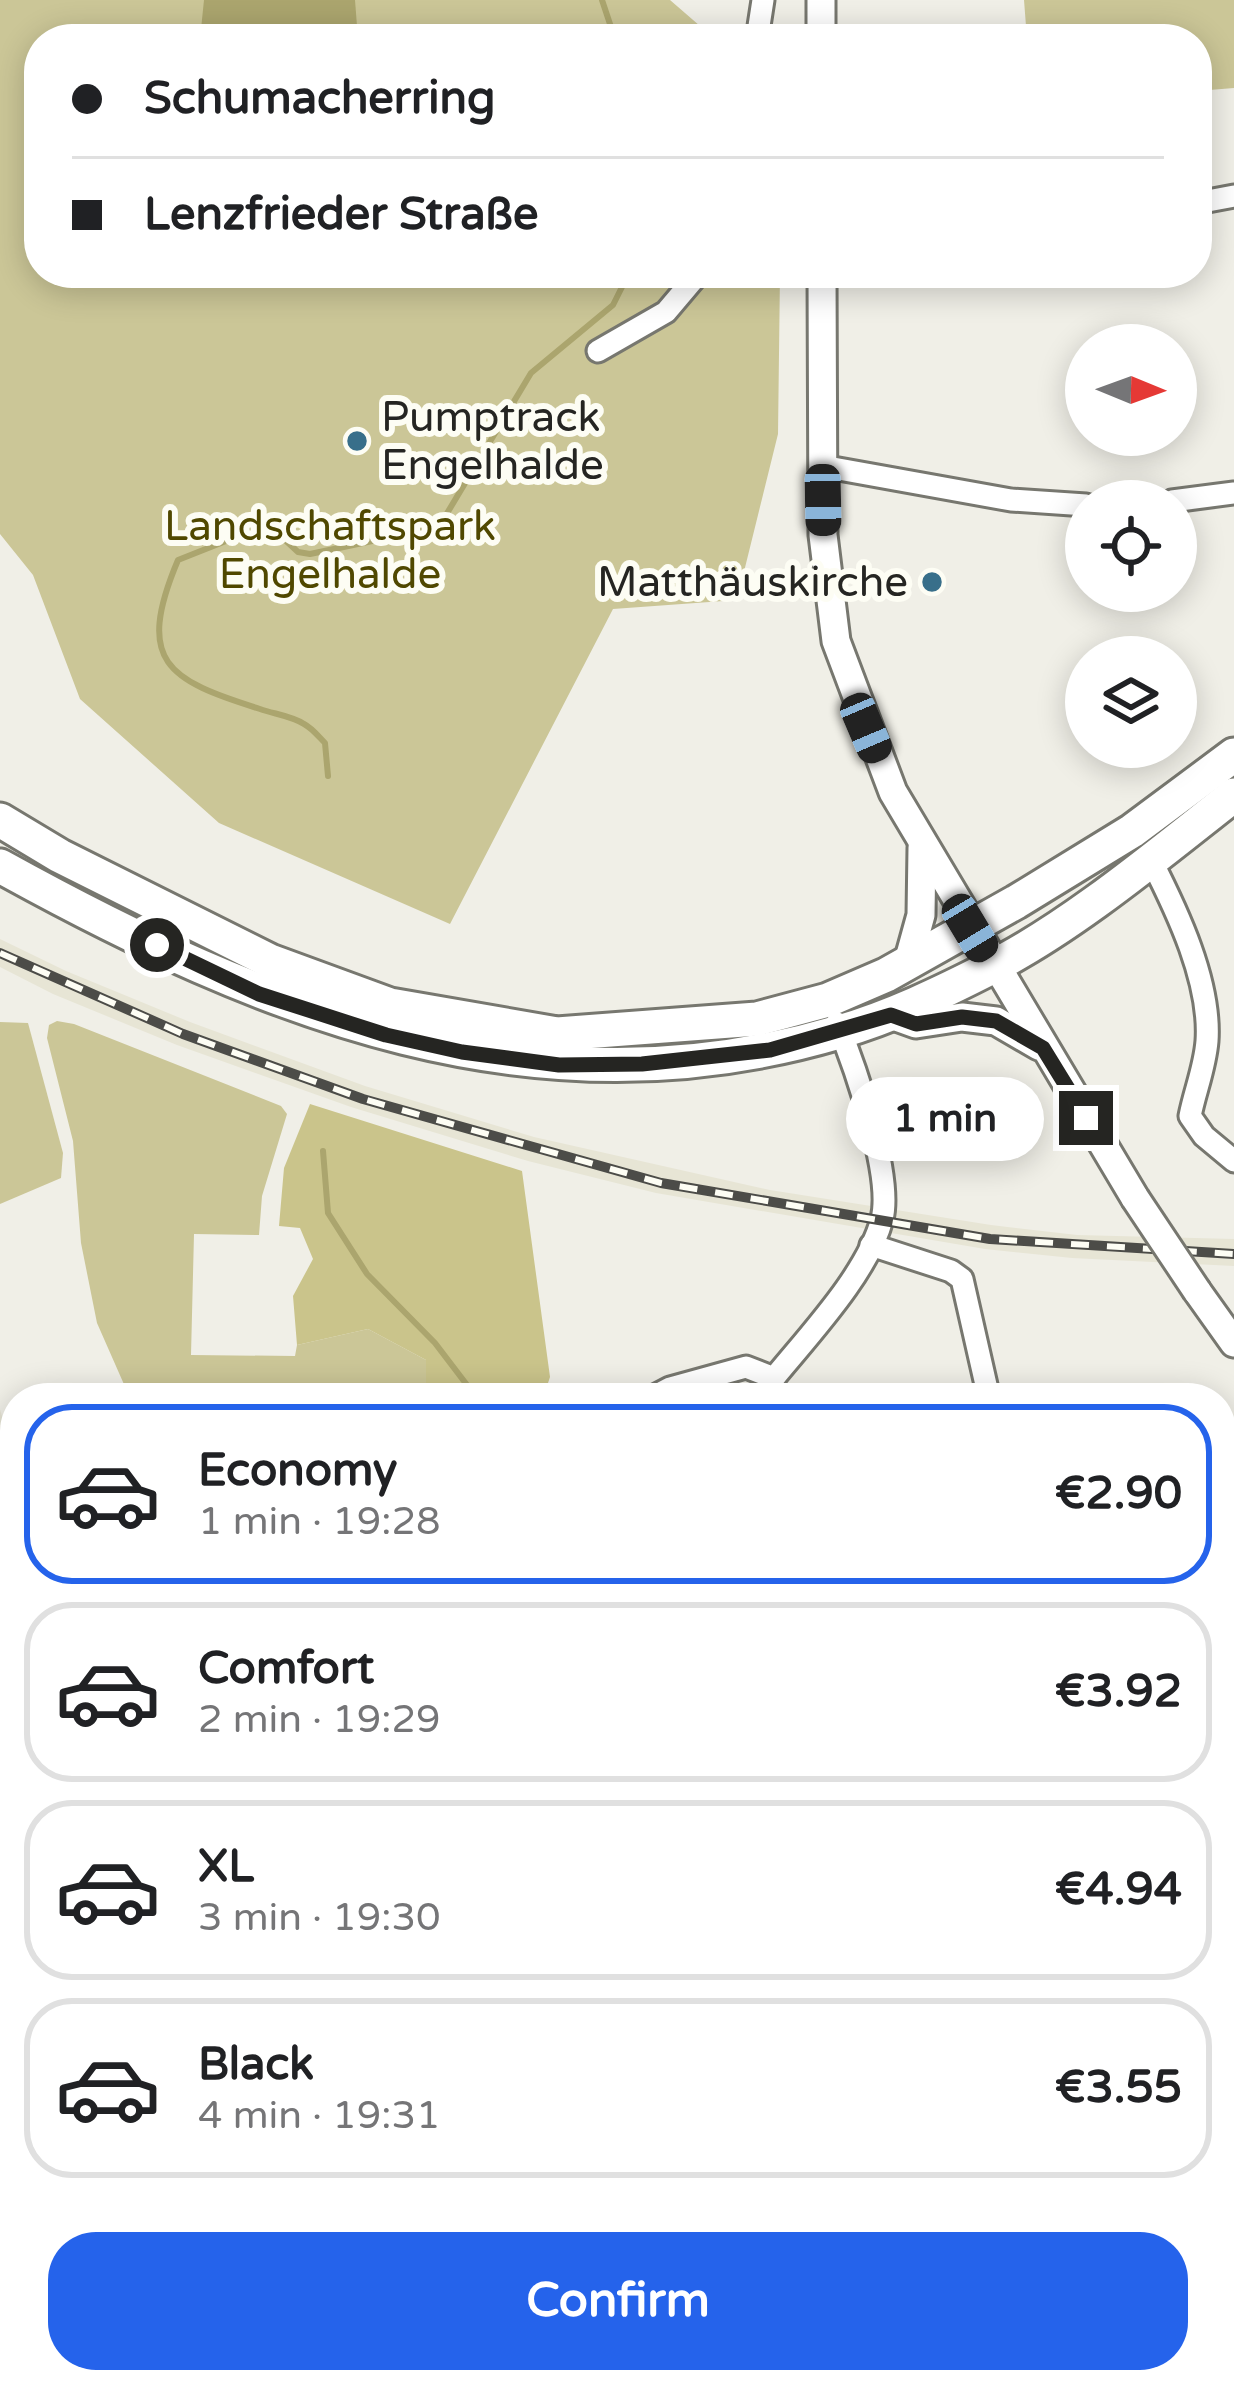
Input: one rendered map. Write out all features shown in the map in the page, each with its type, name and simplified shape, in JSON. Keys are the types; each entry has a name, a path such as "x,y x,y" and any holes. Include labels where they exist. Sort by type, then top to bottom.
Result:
{"main road":[{"path":"0,820 60,856 270,961 390,1005 557,1034 757,1019 828,1000 970,928 1132,831 1234,755"},
{"path":"0,866 259,994 386,1035 462,1052 559,1065 642,1064 770,1050 891,1015 993,967 1150,860 1234,795"}],"street":[{"path":"598,351 666,312 686,288"},
{"path":"822,288 824,535 836,641 892,792 1135,1198 1234,1343"},
{"path":"822,466 1011,500 1065,504"},
{"path":"1197,498 1234,493"},
{"path":"908,962 924,885 922,844"},
{"path":"1150,860 1188,945 1203,998 1208,1036 1190,1116 1204,1136 1234,1161"},
{"path":"778,1383 824,1321 882,1219 882,1174 828,1000"},
{"path":"891,1015 916,1024 962,1017 996,1021 1043,1048"},
{"path":"871,1245 951,1271 962,1279 986,1383"},
{"path":"686,1383 746,1367 767,1383"}],"shaded area":[{"path":"204,0 355,0 357,24 202,24"},
{"path":"0,939 190,1022 365,1086 534,1137 770,1190 991,1225 1077,1235 1234,1239 1234,1266 985,1249 656,1193 528,1161 351,1107 177,1045 53,994 0,967"},
{"path":"310,1104 522,1171 548,1383 426,1383 426,1360 368,1329 297,1345 293,1296 313,1259 300,1228 279,1226 284,1168"}],"green space":[{"name":"Landschaftspark Engelhalde","path":"0,0 670,0 698,24 24,24 24,288 780,288 778,434 737,600 613,609 450,924 219,823 80,699 33,575 0,534"},
{"path":"1024,0 1234,0 1234,88 1212,90 1212,24 1026,24"},
{"path":"57,1021 74,1024 281,1106 287,1114 262,1196 259,1235 194,1234 191,1355 295,1356 297,1345 368,1329 426,1360 426,1383 123,1383 97,1323 81,1243 73,1141 47,1038 49,1025"},
{"path":"0,1022 28,1023 63,1153 61,1178 0,1204"}],"waterway":[{"path":"602,0 610,24"},
{"path":"328,776 325,743 307,726 202,688 168,662 160,622 178,560 231,539 284,539 298,552 310,554 425,530 446,515 531,373 613,305 622,288"},
{"path":"323,1151 328,1213 367,1274 435,1343 465,1383"}],"railway":[{"path":"0,953 183,1034 363,1099 661,1183 990,1239 1234,1254"}],"place":[{"name":"Pumptrack Engelhalde","path":"357,441"},
{"name":"Matthäuskirche","path":"932,582"}],"route":[{"path":"157,945 259,994 386,1035 462,1052 559,1065 642,1064 770,1050 891,1015 916,1024 962,1017 996,1021 1043,1048 1086,1118"}]}
